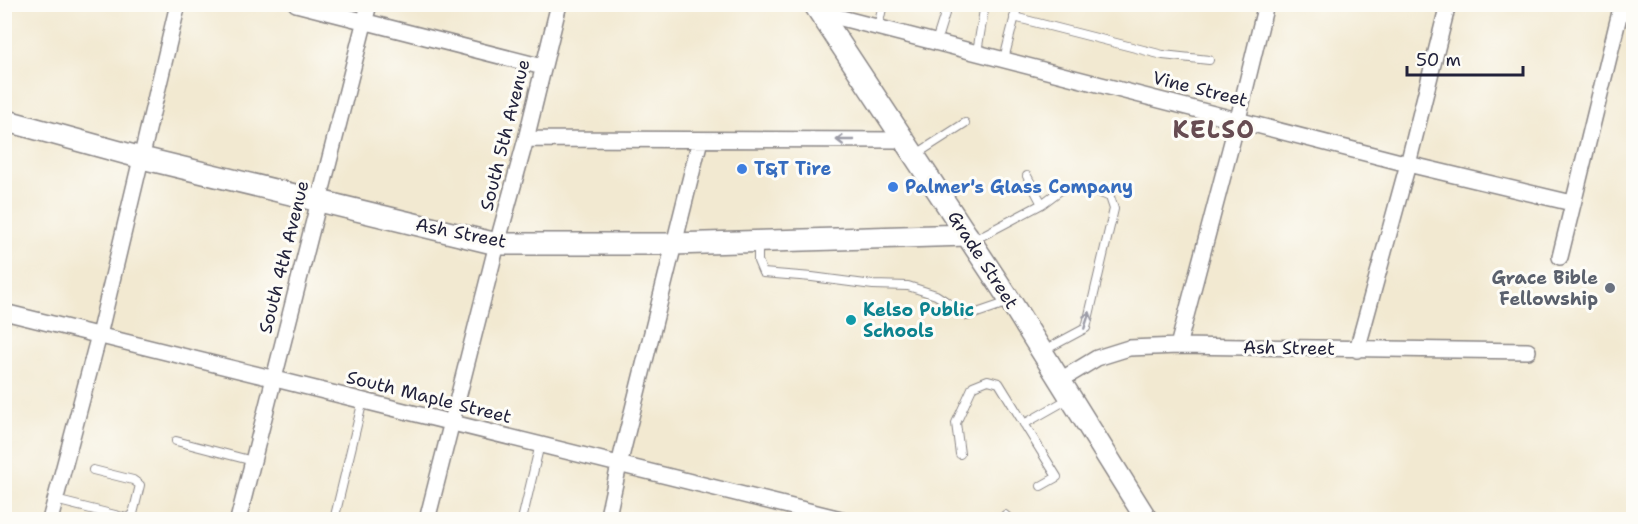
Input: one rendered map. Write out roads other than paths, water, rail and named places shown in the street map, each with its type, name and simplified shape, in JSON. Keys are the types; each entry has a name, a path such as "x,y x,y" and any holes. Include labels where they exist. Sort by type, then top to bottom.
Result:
{"street":[{"path":"50,519 99,335 178,4"},
{"path":"296,4 543,67"},
{"name":"South 4th Avenue","path":"238,519 369,4"},
{"name":"South 5th Avenue","path":"427,519 559,4"},
{"path":"1178,346 1266,4"},
{"path":"1357,350 1408,164 1448,4"},
{"path":"1560,256 1622,4"},
{"name":"Vine Street","path":"816,8 878,27 1408,164 1572,203"},
{"name":"Grade Street","path":"816,8 1011,302 1147,519"},
{"name":"Ash Street","path":"4,120 142,158 497,244 673,244 969,239"},
{"path":"526,139 700,140 909,148"},
{"path":"608,519 619,465 700,140"},
{"name":"South Maple Street","path":"5,313 845,519"},
{"name":"Ash Street","path":"1065,390 1097,358 1129,348 1178,346 1527,351"}],"lane":[{"path":"878,27 883,4"},
{"path":"936,42 948,4"},
{"path":"977,52 985,4"},
{"path":"1004,59 1018,4"},
{"path":"1014,17 1163,56 1209,60"},
{"path":"909,148 965,123"},
{"path":"1027,176 1042,204"},
{"path":"969,239 1042,204 1062,189 1091,189 1110,197 1114,209 1086,328 1041,352"},
{"path":"758,242 758,261 763,273 873,285 908,286 936,295 968,316 1011,302"},
{"path":"960,454 956,423 973,386 988,380 999,383 1057,477 1041,486"},
{"path":"1024,424 1065,390"},
{"path":"334,519 363,400"},
{"path":"176,441 253,461"},
{"path":"522,519 540,444"},
{"path":"55,500 127,518 133,514 140,485 133,480 93,470"}],"place":[{"name":"T&T Tire","path":"742,169"},
{"name":"Palmer's Glass Company","path":"893,187"},
{"name":"Grace Bible Fellowship","path":"1610,288"},
{"name":"Kelso Public Schools","path":"851,320"}],"district":[{"name":"KELSO","path":"1214,130"}]}
